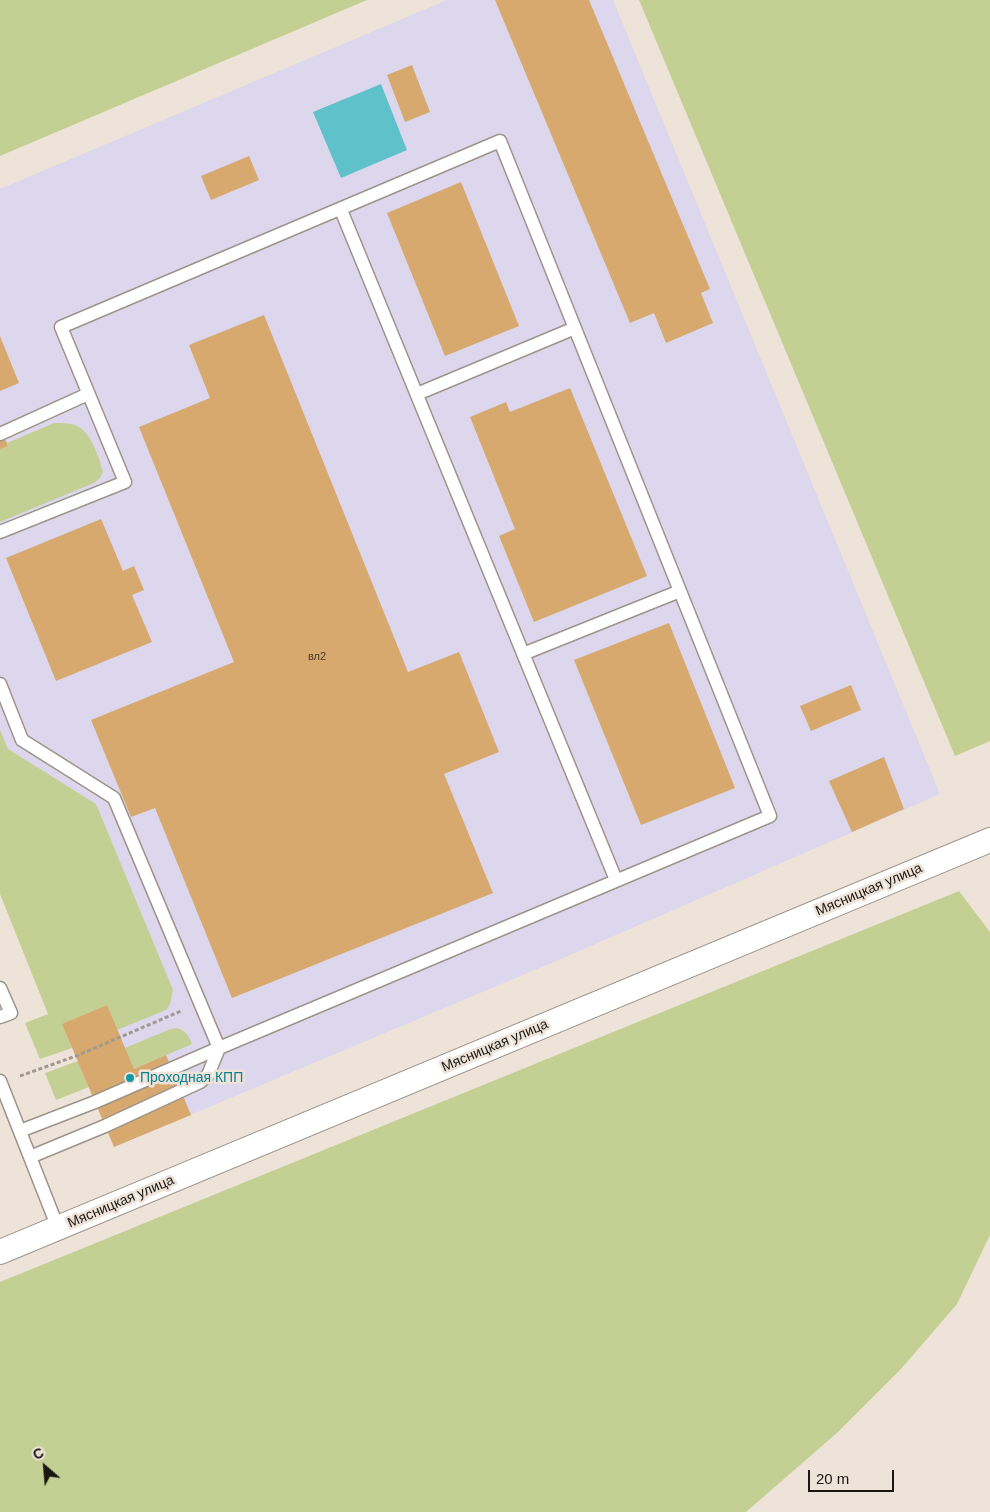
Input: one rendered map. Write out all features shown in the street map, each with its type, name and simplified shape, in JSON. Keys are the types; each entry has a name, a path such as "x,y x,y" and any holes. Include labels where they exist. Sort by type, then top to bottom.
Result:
{"street":[{"name":"Мясницкая улица","path":"0,1252 990,840"}],"lane":[{"path":"0,532 125,482 61,327 341,210 500,141 770,816 95,1102 20,1131"},
{"path":"341,210 616,880"},
{"path":"417,394 575,328"},
{"path":"0,434 88,394"},
{"path":"523,654 680,591"},
{"path":"0,684 22,740 114,798 219,1048 208,1075 200,1082 105,1126 30,1157"},
{"path":"0,988 11,1013 0,1017"},
{"path":"0,1082 58,1228"}],"path":[{"path":"0,1082 76,1056 200,1003"}],"shaded area":[{"path":"447,0 613,0 940,794 563,958 114,1147 62,1024 79,1016 0,785 0,189"}],"green space":[{"path":"0,0 367,0 0,156"},
{"path":"639,0 990,0 990,741 955,756"},
{"path":"54,423 75,425 86,433 94,445 99,459 103,472 100,478 94,483 0,522 0,449 8,446 7,443"},
{"path":"0,730 8,749 96,804 173,990 170,1004 166,1010 117,1030 107,1005 63,1024 72,1048 40,1059 25,1023 48,1014 0,894"},
{"path":"959,891 990,932 990,1235 957,1304 901,1369 838,1432 746,1512 0,1512 0,1282"},
{"path":"176,1028 186,1033 192,1044 134,1069 125,1048"},
{"path":"78,1061 89,1087 56,1100 45,1073"}],"water":[{"path":"381,84 407,150 341,178 313,112"}],"building":[{"path":"495,0 589,0 710,289 701,293 713,323 666,343 654,313 630,323"},
{"path":"412,65 430,112 405,122 387,75"},
{"path":"249,156 259,180 211,200 201,176"},
{"path":"461,182 519,326 445,356 387,213"},
{"path":"264,315 408,672 459,652 499,752 444,774 493,893 232,998 155,808 131,817 91,720 234,662 139,427 210,398 189,345"},
{"path":"0,336 19,383 0,391"},
{"path":"570,388 647,576 534,622 499,536 515,529 470,417 506,402 510,412"},
{"path":"0,427 8,446 0,449"},
{"path":"101,519 123,571 134,566 144,590 132,595 152,642 56,681 6,558"},
{"path":"669,623 735,788 641,825 574,660"},
{"path":"851,685 861,710 811,731 800,706"},
{"path":"884,757 904,809 852,832 829,781"},
{"name":"Проходная КПП","path":"107,1005 134,1069 166,1055 191,1115 114,1147 62,1024"}],"place":[{"name":"Проходная КПП","path":"130,1078"}]}
